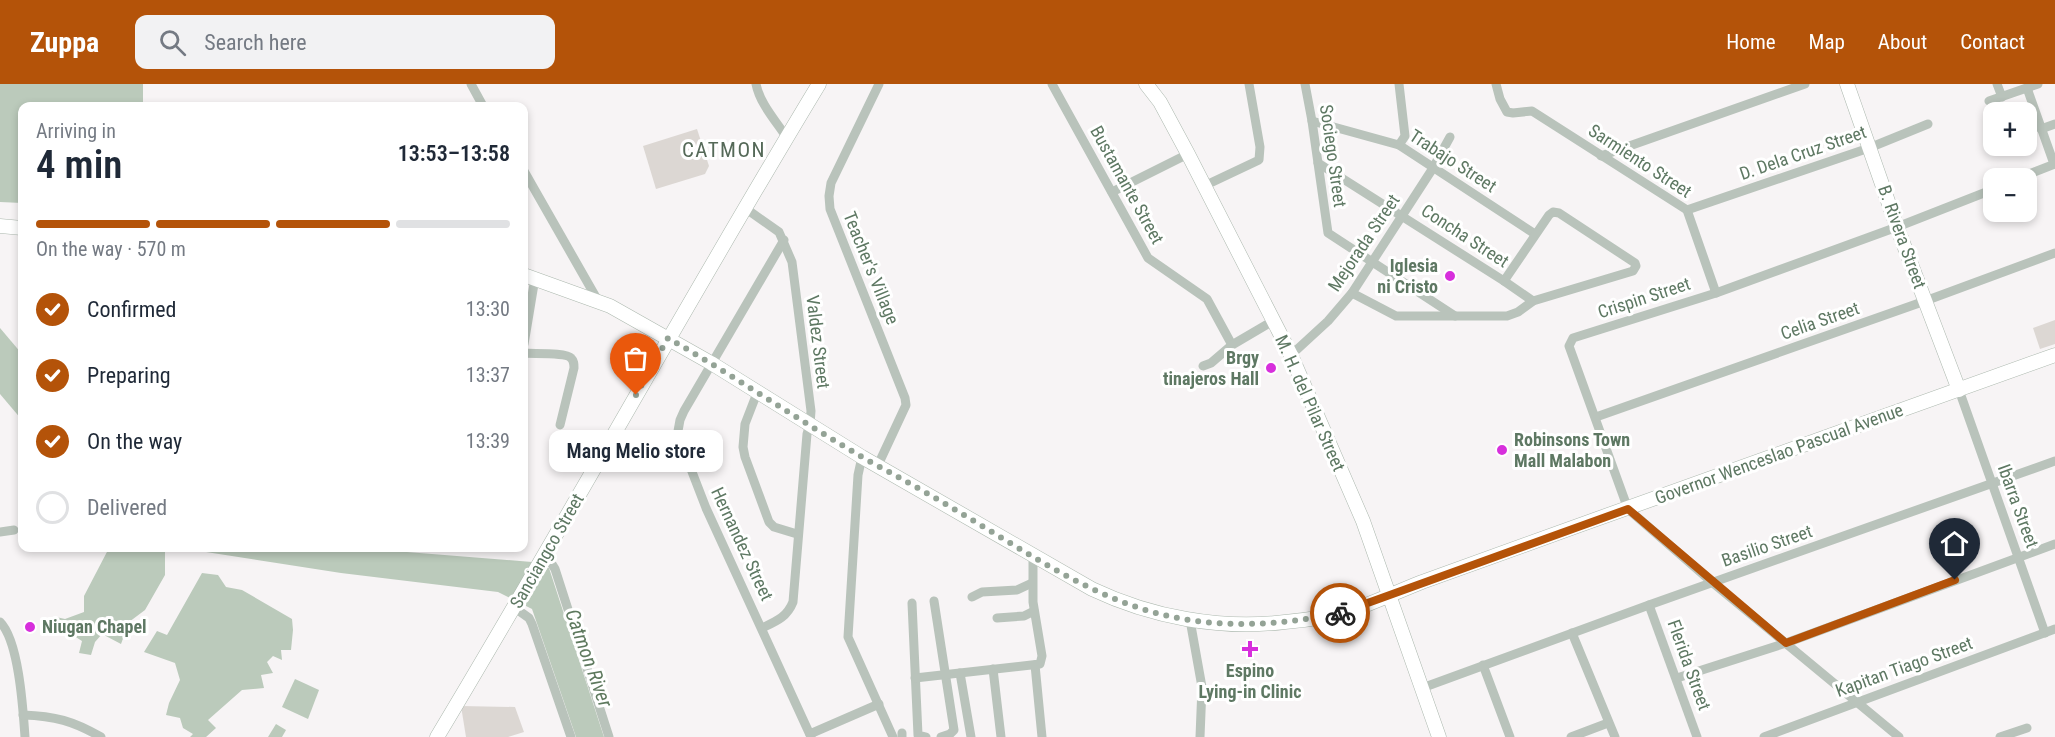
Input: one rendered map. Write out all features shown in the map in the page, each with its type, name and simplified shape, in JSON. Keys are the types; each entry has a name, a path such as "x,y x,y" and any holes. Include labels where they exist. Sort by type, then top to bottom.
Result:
{"main road":[{"name":"Sanciangco Street","path":"437,737 516,605 668,338 819,84"},
{"name":"M. H. del Pilar Street","path":"1146,84 1160,102 1188,154 1291,355 1363,521 1439,737"},
{"name":"B. Rivera Street","path":"1847,84 1897,226 1959,390"},
{"path":"0,226 18,228"},
{"name":"Governor Wenceslao Pascual Avenue","path":"529,276 597,299 668,338 862,457 1108,597 1153,612 1190,620 1250,624 1283,623 1346,612 2055,355"}],"street":[{"path":"471,84 481,102"},
{"path":"756,84 769,112 787,138"},
{"name":"Teacher's Village","path":"878,465 906,405 905,398 830,208 829,196 831,183 879,84"},
{"name":"Bustamante Street","path":"1052,84 1148,258 1207,299 1232,345"},
{"path":"1203,186 1259,160 1260,147 1249,84"},
{"name":"Sociego Street","path":"1305,84 1328,233 1372,263"},
{"path":"1399,84 1405,136 1399,145"},
{"name":"Sarmiento Street","path":"1496,84 1507,112 1532,111 1687,210 1716,293"},
{"path":"1601,156 1805,84"},
{"path":"1997,84 2002,97"},
{"path":"1989,101 2038,84"},
{"path":"2027,88 2055,164 2037,171"},
{"name":"Trabajo Street","path":"1312,121 1399,145 1535,234"},
{"name":"D. Dela Cruz Street","path":"1687,210 1869,148 1928,124"},
{"path":"2041,129 2055,124"},
{"name":"Mejorada Street","path":"1291,355 1328,321 1352,293 1433,168 1450,137"},
{"path":"1112,192 1188,154"},
{"name":"Concha Street","path":"1318,163 1533,301"},
{"path":"528,178 597,299"},
{"name":"Crispin Street","path":"1628,509 1569,346 1573,338 1716,293 1983,193"},
{"path":"745,208 779,232 784,240"},
{"path":"1352,293 1396,316 1507,316 1518,312 1533,301 1633,271 1636,266 1618,250 1559,213 1553,212 1535,234 1504,281"},
{"name":"Hernandez Street","path":"784,240 680,420 679,435 706,508 811,736"},
{"name":"Valdez Street","path":"762,628 784,617 789,612 792,602 811,411 792,262 784,240"},
{"name":"Celia Street","path":"1596,417 2055,253"},
{"path":"1372,263 1455,316"},
{"path":"1203,366 1211,363 1232,345 1273,321"},
{"path":"528,353 558,354 568,356 573,360 574,368 560,425"},
{"name":"Ibarra Street","path":"1959,390 2019,557 2050,631"},
{"path":"757,393 743,434 745,457 769,522 774,527 798,534"},
{"path":"862,457 858,475 848,638 879,704 900,736"},
{"name":"Basilio Street","path":"1422,688 2055,461"},
{"path":"1628,509 1713,583 1899,737"},
{"path":"0,532 14,530"},
{"path":"1677,678 1786,643 2055,544"},
{"path":"915,678 1040,664 1042,656 1032,583 1033,556"},
{"path":"541,561 550,561 555,569 609,737"},
{"path":"972,597 982,592 1017,590 1032,583"},
{"path":"934,601 954,730 940,737"},
{"path":"912,603 918,735 926,737"},
{"path":"516,605 532,624 571,737"},
{"name":"Flerida Street","path":"1649,605 1697,737"},
{"path":"997,618 1024,616 1034,610"},
{"path":"1190,620 1202,687 1200,737"},
{"path":"0,622 8,631 13,646 25,737"},
{"name":"Kapitan Tiago Street","path":"1764,737 2050,631"},
{"path":"1572,633 1615,737"},
{"path":"1035,665 1042,737"},
{"path":"1483,665 1510,737"},
{"path":"993,669 1001,737"},
{"path":"960,674 972,737"},
{"path":"811,736 879,704"},
{"path":"23,716 61,718 76,723 101,737"},
{"path":"1571,737 1608,723"},
{"path":"2000,737 2027,728"}],"shaded area":[{"path":"0,84 143,84 143,102 18,102 18,203 0,202"},
{"path":"697,129 709,166 705,174 656,189 643,146"},
{"path":"2055,320 2055,344 2040,349 2033,328"},
{"path":"0,328 18,349 18,415 0,394"},
{"path":"107,552 165,552 165,575 145,610 129,622 121,644 102,634 95,642 91,655 79,653 82,641 71,634 70,627 56,626 56,617 65,619 84,612 84,596"},
{"path":"206,552 407,552 532,562 549,568 604,737 576,737 532,609 498,592 341,573"},
{"path":"202,573 218,575 226,587 242,590 292,619 293,630 291,650 281,650 282,660 273,656 267,662 273,673 261,675 264,688 242,690 208,720 216,728 206,737 190,737 193,734 183,728 180,718 166,715 180,680 175,663 144,652 157,631 167,635"},
{"path":"295,679 319,690 308,719 282,707"},
{"path":"461,706 515,707 524,732 508,737 466,737"},
{"path":"276,724 286,730 282,737 268,737"}],"way so far":[{"path":"636,395 668,338 862,457 1108,597 1153,612 1206,622 1283,623 1340,613"}],"place":[{"name":"Iglesia ni Cristo","path":"1450,276"},
{"name":"Brgy tinajeros Hall","path":"1271,368"},
{"name":"Mang Melio store","path":"636,395"},
{"name":"Robinsons Town Mall Malabon","path":"1502,450"},
{"name":"Niugan Chapel","path":"30,627"},
{"name":"Espino Lying-in Clinic","path":"1250,649"}],"district":[{"name":"CATMON","path":"724,150"}],"route":[{"path":"1340,613 1628,509 1786,643 1955,580"}],"water label":[{"name":"Catmon River","path":"589,658"}]}
